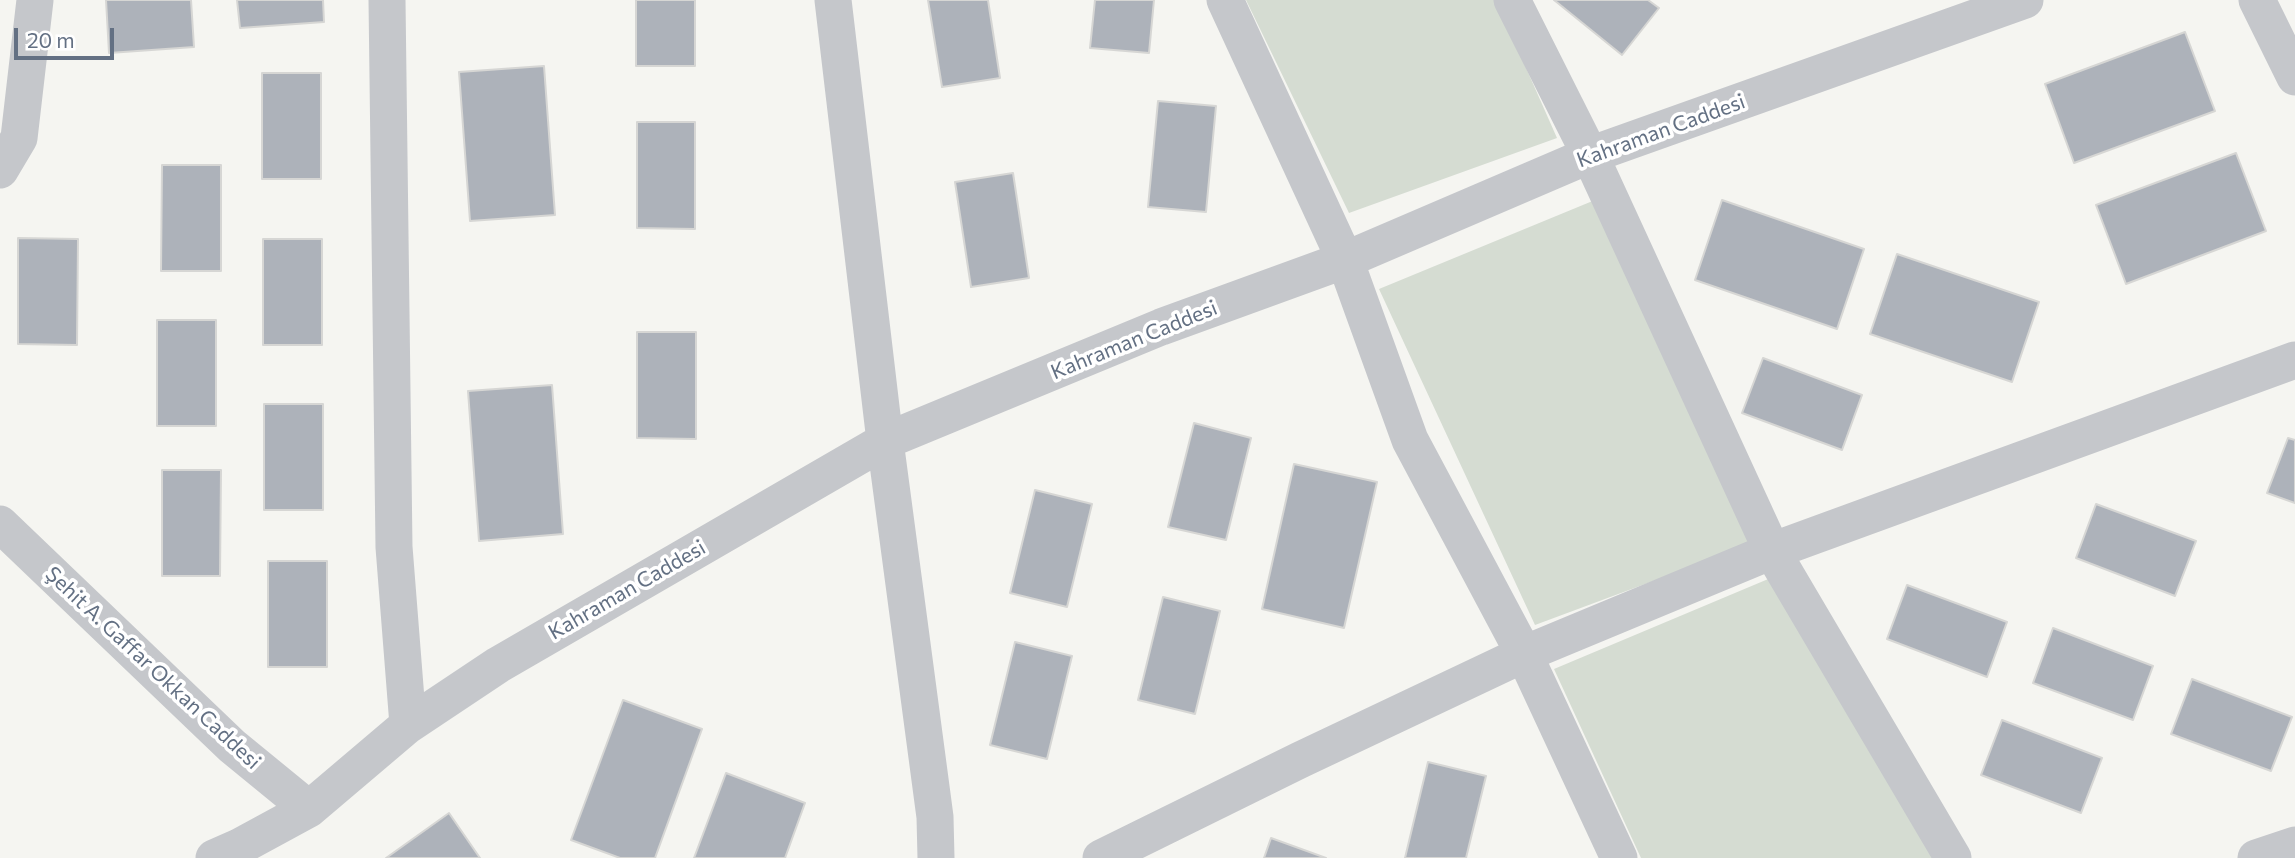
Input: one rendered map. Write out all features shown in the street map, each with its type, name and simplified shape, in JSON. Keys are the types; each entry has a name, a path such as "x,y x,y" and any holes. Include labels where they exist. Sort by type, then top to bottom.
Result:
{"street":[{"path":"0,170 19,138 35,0"},
{"path":"387,0 394,547 408,725"},
{"path":"833,0 885,441 935,817 936,858"},
{"path":"1225,0 1345,260 1410,440 1524,654 1619,858"},
{"path":"1512,0 1590,155 1772,551 1953,858"},
{"name":"Kahraman Caddesi","path":"228,854 309,808 408,725 498,665 885,441 1161,327 1345,260 1590,155 2025,0"},
{"path":"2257,0 2295,77"},
{"path":"1101,858 1524,654 1772,551 2295,360"},
{"name":"Şehit A. Gaffar Okkan Caddesi","path":"0,524 232,746 309,808"},
{"path":"2256,858 2295,845"}],"shaded area":[{"path":"1246,0 1496,0 1557,138 1349,213"},
{"path":"1595,200 1750,545 1535,625 1379,289"},
{"path":"1773,577 1933,858 1641,858 1554,669"}],"building":[{"path":"106,0 191,0 194,47 109,53"},
{"path":"237,0 323,0 324,22 240,28"},
{"path":"636,0 695,0 695,66 636,66"},
{"path":"928,0 988,0 1000,78 942,87"},
{"path":"1095,0 1154,0 1149,53 1090,48"},
{"path":"1554,0 1648,0 1659,8 1622,55"},
{"path":"2185,32 2215,111 2074,163 2045,84"},
{"path":"544,66 555,215 470,221 459,72"},
{"path":"262,73 321,73 321,179 262,179"},
{"path":"1158,101 1216,106 1206,212 1148,207"},
{"path":"637,122 695,122 695,229 637,228"},
{"path":"2236,153 2266,231 2126,284 2096,205"},
{"path":"162,165 221,165 221,271 161,271"},
{"path":"1013,173 1029,278 971,287 955,182"},
{"path":"1722,200 1864,249 1837,329 1695,280"},
{"path":"18,238 78,239 77,345 18,344"},
{"path":"263,239 322,239 322,345 263,345"},
{"path":"1897,254 2039,302 2012,382 1870,334"},
{"path":"157,320 216,320 216,426 157,426"},
{"path":"637,332 696,332 696,439 637,438"},
{"path":"1763,358 1862,395 1842,450 1742,413"},
{"path":"552,385 563,534 479,541 468,391"},
{"path":"264,404 323,404 323,510 264,510"},
{"path":"1194,423 1251,438 1226,540 1168,527"},
{"path":"2288,438 2295,440 2295,503 2267,493"},
{"path":"1294,464 1377,482 1344,628 1262,609"},
{"path":"162,470 221,470 220,576 162,576"},
{"path":"1035,490 1092,504 1067,607 1010,593"},
{"path":"2096,504 2196,541 2175,596 2076,558"},
{"path":"268,561 327,561 327,667 268,667"},
{"path":"1907,585 2007,622 1987,677 1887,639"},
{"path":"1163,597 1220,611 1195,714 1138,700"},
{"path":"2053,628 2153,666 2133,720 2033,683"},
{"path":"1015,642 1072,656 1047,759 990,745"},
{"path":"2192,679 2292,717 2271,771 2171,734"},
{"path":"623,700 702,729 655,858 620,858 571,840"},
{"path":"2002,720 2102,758 2081,813 1981,775"},
{"path":"1428,762 1486,776 1466,858 1405,858"},
{"path":"726,773 805,803 785,858 694,858"},
{"path":"449,813 480,858 386,858"},
{"path":"1271,838 1326,858 1264,858"}]}
